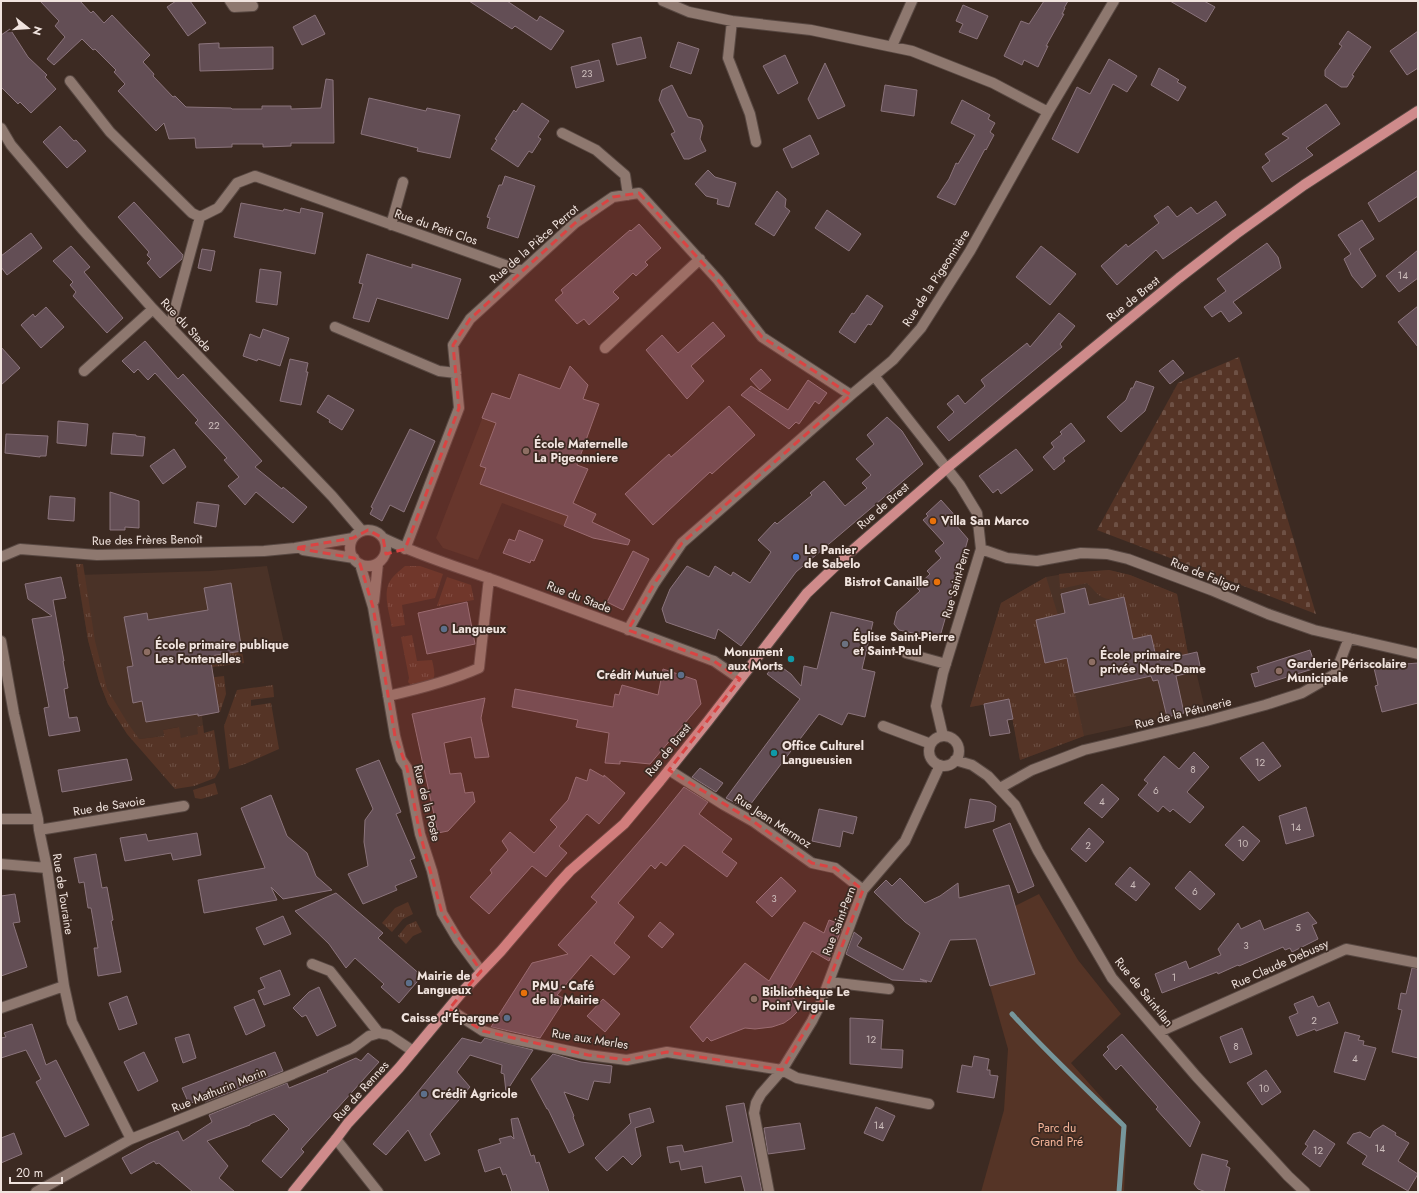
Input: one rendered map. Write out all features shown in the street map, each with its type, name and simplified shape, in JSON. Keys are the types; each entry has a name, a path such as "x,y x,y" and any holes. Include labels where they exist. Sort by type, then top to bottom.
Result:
{"main road":[{"name":"Rue de Brest","path":"449,1009 570,871 624,824 669,770 807,593 847,555 947,468 1179,278 1236,234 1304,185 1418,110"},
{"name":"Rue de Rennes","path":"293,1192 348,1123 399,1068 449,1009"}],"street":[{"path":"230,1 234,7 253,6"},
{"path":"663,1 689,12 732,21 811,30 912,51 992,83 1048,112"},
{"path":"892,46 912,1"},
{"name":"Rue de la Pigeonnière","path":"628,630 654,584 682,543 851,395 875,377 893,360 921,328 970,251 1048,112 1114,1"},
{"path":"732,21 728,58 750,114 756,142"},
{"path":"70,81 110,132 192,213 200,217 170,327"},
{"name":"Rue du Stade","path":"1,128 11,145 153,309 332,496 362,531"},
{"path":"562,133 596,150 625,175 628,195"},
{"name":"Rue du Petit Clos","path":"200,217 218,208 237,184 255,176 522,271"},
{"path":"390,224 403,182"},
{"name":"Rue de la Pièce Perrot","path":"405,549 459,408 453,345 470,319 575,223 613,197 639,193 718,280 762,337 851,395"},
{"path":"605,348 700,259"},
{"path":"84,371 153,309"},
{"path":"335,327 439,371 456,373"},
{"name":"Rue Saint-Pern","path":"875,377 960,485 977,513 981,548 946,664 936,706 943,736"},
{"path":"362,531 374,531 379,533 383,538 386,549 384,554 378,563 371,566 357,561 350,550 350,544 353,538 362,531"},
{"name":"Rue des Frères Benoît","path":"1,557 20,549 97,555 256,551 295,548 353,538"},
{"name":"Rue du Stade","path":"383,538 405,549 714,660 740,679"},
{"name":"Rue des Frères Benoît","path":"295,548 357,561"},
{"name":"Rue de Faligot","path":"981,548 1007,558 1037,561 1081,553 1107,554 1128,559 1211,590 1268,614 1314,630 1418,654"},
{"path":"384,554 405,549"},
{"name":"Rue de la Poste","path":"357,561 373,607 395,736 401,758 407,768 420,834 432,871 442,913 458,940 481,971"},
{"name":"Rue de la Poste","path":"373,607 378,563"},
{"path":"388,696 463,676 479,668 489,578"},
{"name":"Rue de la Pétunerie","path":"1000,788 1032,770 1084,750 1206,721 1302,693 1335,674 1349,638"},
{"name":"Rue de Touraine","path":"1,641 14,714 38,819 47,868 64,986 72,1022 131,1139"},
{"path":"906,654 946,664"},
{"path":"883,726 931,744"},
{"path":"943,736 956,742 958,752 955,760 948,765 940,766 930,758 929,750 931,744 937,738 943,736"},
{"name":"Rue de Saint-Ilan","path":"955,760 972,765 988,776 1015,805 1038,851 1112,978 1212,1094 1288,1176 1306,1192"},
{"name":"Rue Saint-Pern","path":"770,1192 754,1113 756,1103 761,1094 782,1070 812,1021 829,982 863,890 905,841 940,766"},
{"name":"Rue Jean Mermoz","path":"669,770 754,822 812,863 835,868 863,890"},
{"name":"Rue de Savoie","path":"39,830 184,806"},
{"path":"1,819 38,819"},
{"path":"1,864 47,868"},
{"name":"Rue Claude Debussy","path":"1159,1032 1346,949 1418,963"},
{"path":"312,964 330,971 380,1033 390,1035 412,1051"},
{"path":"829,982 889,989"},
{"path":"1,1008 64,986"},
{"name":"Rue aux Merles","path":"449,1009 483,1031 588,1055 627,1060 667,1052 782,1070 797,1078 929,1104"},
{"name":"Rue Mathurin Morin","path":"36,1192 131,1139 293,1074 353,1048 369,1036 380,1033"},
{"path":"336,1139 378,1192"}],"highlighted area":[{"path":"639,193 718,280 762,337 851,395 682,543 654,584 628,630 714,661 740,679 669,770 754,822 812,863 835,868 863,890 820,1005 782,1070 667,1052 627,1060 588,1055 483,1031 449,1009 481,971 442,913 420,834 407,768 395,736 373,607 360,564 354,558 295,548 353,538 368,530 383,538 386,554 405,549 459,408 453,345 470,319 505,286 575,223 613,197"}],"shaded area":[{"name":"École Maternelle La Pigeonniere","path":"570,366 588,385 583,399 599,404 577,465 588,469 564,526 502,503 478,560 443,548 436,538 492,393 510,399 560,389"},
{"name":"École primaire publique Les Fontenelles","path":"267,566 284,643 220,654 205,668 212,667 214,678 207,678 212,703 218,702 220,712 202,716 203,725 197,727 199,734 181,739 178,727 163,730 164,736 132,740 108,704 99,681 88,640 77,575 210,571"},
{"name":"École primaire privée Notre-Dame","path":"1109,570 1130,575 1177,594 1188,654 1197,652 1201,670 1196,671 1205,709 1084,736 1020,760 1009,700 970,707 1001,603 1046,577 1069,573"}],"green space":[{"path":"1239,357 1316,614 1097,530 1178,383"},
{"path":"76,564 83,564 95,641 107,689 127,722 139,739 164,736 163,730 179,727 181,738 198,734 197,727 203,725 204,733 214,730 220,769 215,778 194,786 175,789 127,734 108,704 99,681 88,640"},
{"path":"405,566 420,566 443,574 435,598 402,605 405,625 392,627 387,601 387,588 393,577"},
{"path":"1109,570 1130,575 1177,594 1188,654 1157,661 1151,635 1133,639 1124,597 1111,599 1103,598 1087,583 1060,589 1059,574"},
{"path":"447,577 471,585 474,600 437,606"},
{"path":"1046,577 1058,615 1036,620 1045,662 1067,658 1084,736 1020,760 1009,700 970,707 1001,603"},
{"path":"412,635 417,661 432,660 434,678 429,681 411,685 408,682 409,678 401,637"},
{"path":"202,647 220,654 242,651 244,663 205,668"},
{"path":"224,676 226,694 220,712 218,702 211,703 207,678"},
{"path":"273,685 274,697 251,700 251,706 271,703 279,749 245,764 229,769 224,726 237,690"},
{"path":"215,783 218,794 201,799 195,798 193,790"},
{"name":"Parc du Grand Pré","path":"1039,894 1078,960 1121,1014 1071,1063 1127,1126 1124,1192 981,1192 1004,1110 1008,1049 990,986 1035,973 1015,906"},
{"path":"408,902 413,914 403,919 392,932 382,923 395,908"},
{"path":"416,921 422,932 413,936 406,944 398,936 407,925"}],"building":[{"path":"40,1 80,1 91,13 93,11 104,23 112,15 150,55 143,62 154,74 153,76 173,97 175,96 186,107 262,109 262,106 291,106 291,109 321,108 326,79 333,80 334,143 291,143 291,146 263,147 263,144 232,144 232,147 196,148 195,138 169,139 164,123 156,131 118,91 125,84 114,72 116,70 95,49 93,50 82,39 54,65 47,59 65,37 55,26 59,21"},
{"path":"176,1 190,1 206,23 188,36 167,7"},
{"path":"469,1 507,1 537,21 540,16 564,31 551,50 515,26 512,29"},
{"path":"1044,1 1068,1 1062,14 1064,14 1046,46 1048,46 1038,67 1024,60 1022,65 1004,56 1021,21 1029,24"},
{"path":"1170,1 1204,1 1215,7 1206,22"},
{"path":"963,5 988,16 977,39 959,32 963,24 956,21"},
{"path":"315,15 325,34 302,45 293,27"},
{"path":"10,29 28,57 47,75 45,77 56,89 31,113 20,102 18,104 1,87 1,35"},
{"path":"1348,31 1371,47 1352,75 1354,76 1347,87 1341,87 1325,76 1325,70 1342,46 1339,44"},
{"path":"1418,31 1418,68 1407,75 1390,51"},
{"path":"641,37 646,58 617,65 612,44"},
{"path":"678,42 699,49 691,74 670,67"},
{"path":"219,43 219,48 273,47 273,69 200,71 199,44"},
{"path":"785,55 798,83 778,94 763,66"},
{"path":"1109,59 1137,76 1127,92 1113,84 1078,153 1052,139 1077,87 1090,94"},
{"path":"599,60 604,81 576,88 571,67"},
{"path":"825,63 845,106 818,119 808,99"},
{"path":"1159,68 1179,80 1177,82 1186,87 1178,101 1151,85"},
{"path":"672,85 688,117 700,120 703,126 700,139 706,151 689,159 684,159 671,134 675,132 659,100 662,90"},
{"path":"885,85 917,90 914,116 881,111"},
{"path":"369,98 426,111 427,108 460,115 450,158 417,151 418,148 361,134"},
{"path":"962,100 990,115 988,119 995,123 990,132 994,135 955,205 937,197 949,179 956,163 958,164 975,135 951,123"},
{"path":"522,103 549,121 538,137 541,139 532,153 529,151 518,167 491,149 497,140 495,139 514,110 516,112"},
{"path":"1326,104 1340,124 1306,148 1313,155 1272,182 1262,167 1270,161 1265,154 1289,138 1282,134"},
{"path":"60,126 86,151 67,168 43,142"},
{"path":"810,135 819,154 792,168 783,149"},
{"path":"708,170 715,177 736,183 729,207 717,204 718,199 706,196 695,184"},
{"path":"1418,170 1418,196 1379,222 1368,203"},
{"path":"505,176 535,186 518,238 487,228 490,218 487,217 499,185 502,185"},
{"path":"777,191 786,199 785,207 790,211 774,236 755,224"},
{"path":"1216,201 1226,215 1163,259 1156,250 1117,285 1101,266 1126,244 1128,247 1159,223 1154,216 1168,206 1177,217 1191,207 1197,214"},
{"path":"134,202 183,255 182,259 160,278 147,263 151,259 147,255 149,252 118,217"},
{"path":"241,203 283,211 284,209 300,213 301,208 323,213 315,254 234,237"},
{"path":"827,210 861,234 849,251 815,228"},
{"path":"1362,220 1374,239 1359,249 1376,276 1362,288 1352,276 1344,259 1351,254 1338,235"},
{"path":"639,224 661,248 645,262 648,265 636,276 633,273 613,292 619,298 589,325 584,319 577,324 555,300 563,293 561,290 630,230 631,231"},
{"path":"31,233 42,248 7,275 1,267 1,256"},
{"path":"1267,243 1278,257 1281,268 1233,302 1242,313 1229,322 1221,311 1212,317 1204,307 1226,291 1217,279"},
{"path":"71,246 90,267 84,272 123,318 107,333 73,296 76,292 70,285 73,282 53,261"},
{"path":"1041,246 1076,274 1050,305 1016,277"},
{"path":"202,249 215,251 211,271 198,268"},
{"path":"1418,250 1418,278 1399,292 1386,276"},
{"path":"367,254 412,268 412,264 461,279 448,319 377,298 369,322 353,318 363,284 359,283"},
{"path":"260,269 281,272 277,305 256,302"},
{"path":"867,295 883,306 871,325 868,324 855,343 839,332"},
{"path":"1418,306 1418,347 1398,322"},
{"path":"46,307 64,327 41,348 21,325 33,314 35,317"},
{"path":"1059,313 1075,326 1060,344 1062,347 949,441 937,427 954,412 947,404 958,395 965,404 985,386 981,380 1027,343 1030,347"},
{"path":"713,322 725,336 691,366 704,381 687,399 646,350 662,335 678,353"},
{"path":"263,329 289,338 280,366 243,356 250,334 260,338"},
{"path":"145,341 178,379 183,374 262,461 255,467 282,489 283,487 307,507 293,523 256,492 245,505 228,486 239,477 224,460 227,458 195,423 198,420 155,373 148,380 138,369 134,373 122,361"},
{"path":"1,347 20,368 1,385"},
{"path":"290,359 308,363 306,372 308,372 301,405 280,401"},
{"path":"1173,360 1184,373 1170,384 1159,371"},
{"name":"École Maternelle La Pigeonniere","path":"570,366 588,385 583,399 599,404 577,465 588,469 573,503 596,514 592,522 630,540 628,545 593,538 564,526 568,516 480,484 486,468 480,466 496,423 482,418 492,393 510,399 519,374 560,389"},
{"path":"761,369 771,380 760,390 750,379"},
{"path":"808,380 827,393 819,404 815,401 799,424 796,422 789,429 741,395 751,386 788,410"},
{"path":"1136,381 1154,387 1145,411 1121,432 1107,417 1126,400"},
{"path":"328,395 354,410 342,430 317,412"},
{"path":"729,406 755,435 712,474 710,472 653,525 625,494 669,454 671,457"},
{"path":"887,417 902,431 923,464 796,572 741,646 718,629 715,639 666,622 662,609 670,589 687,566 709,577 715,566 731,576 733,572 750,583 771,552 758,540 775,522 777,524 812,495 810,493 824,481 845,506 867,488 862,483 871,475 856,459 874,444 867,435"},
{"path":"58,421 88,424 86,446 57,443"},
{"path":"1071,423 1085,441 1063,458 1065,461 1054,470 1043,457 1054,447 1051,443 1062,434 1060,432"},
{"path":"410,429 435,441 404,512 390,505 382,521 370,514 373,508 371,507"},
{"path":"113,433 145,437 143,456 111,454"},
{"path":"6,434 48,436 46,456 40,457 5,453"},
{"path":"174,449 186,467 163,484 150,466"},
{"path":"1016,449 1033,470 1001,494 998,489 993,493 979,476"},
{"path":"110,492 139,501 139,528 125,527 125,530 110,530"},
{"path":"50,496 75,498 74,521 48,519"},
{"path":"941,500 959,520 955,524 968,539 941,633 936,638 899,630 894,624 897,612 920,591 916,587 930,574 927,571 941,558 935,551 944,543 923,520 928,516 926,514"},
{"path":"197,502 219,505 216,527 194,523"},
{"path":"519,530 543,540 534,561 531,560 530,563 503,553 509,539 515,541"},
{"path":"633,551 649,559 623,610 607,602"},
{"path":"61,577 66,598 53,600 68,688 64,689 69,718 77,717 80,731 49,736 44,708 49,707 32,619 52,616 28,599 25,584"},
{"path":"231,583 242,651 210,656 219,712 146,722 142,701 133,703 127,667 133,666 124,617 147,613 148,620 208,610 204,588"},
{"path":"1085,588 1089,605 1124,597 1133,639 1151,635 1157,661 1197,652 1201,670 1176,676 1184,713 1167,717 1158,680 1153,681 1151,676 1074,693 1067,658 1045,663 1036,620 1065,613 1061,594"},
{"name":"Langueux","path":"467,602 475,644 427,654 418,613"},
{"path":"831,612 873,622 862,669 875,672 865,717 848,713 842,725 819,714 747,809 726,798 800,699 767,674 776,663 791,674 801,686 804,666 817,669"},
{"path":"1310,650 1316,668 1255,687 1251,674 1259,672 1257,667"},
{"path":"1391,660 1392,665 1418,663 1418,703 1382,712 1375,686 1378,685 1373,664"},
{"path":"663,669 696,680 701,704 650,764 620,761 620,764 605,763 609,733 576,727 578,720 512,707 515,689 613,707 615,694 619,695 622,685 658,695"},
{"path":"485,698 481,718 489,757 475,758 471,737 444,743 450,774 461,773 465,793 473,792 475,802 448,831 438,833 412,714"},
{"path":"1009,699 1013,719 1007,720 1010,733 990,736 984,704"},
{"path":"1263,742 1281,766 1259,781 1240,758"},
{"path":"1194,752 1209,767 1187,792 1204,807 1190,823 1173,809 1170,812 1163,806 1158,812 1138,795 1148,783 1144,780 1164,756 1179,769"},
{"path":"127,759 132,780 62,792 58,770"},
{"path":"379,760 401,812 396,814 415,858 410,860 417,877 395,886 397,890 363,904 348,874 368,866 364,842 365,820 373,809 356,769"},
{"path":"700,768 723,783 716,792 692,777"},
{"path":"590,769 604,777 604,775 625,793 599,824 587,814 559,846 567,853 546,877 532,866 489,914 470,897 492,873 490,870 508,850 502,841 510,832 534,853 557,827 550,820 568,800 576,777 587,781"},
{"path":"1102,784 1119,799 1102,818 1084,803"},
{"path":"684,787 708,802 699,814 732,839 722,852 737,863 727,877 684,845 666,866 661,862 655,869 651,865 618,903 634,917 614,943 630,957 614,975 591,955 557,995 565,999 540,1038 491,1027 532,963 568,954 558,945 597,902 591,897"},
{"path":"271,795 287,836 307,853 316,876 332,890 283,899 271,887 277,900 204,913 198,880 265,868 241,808"},
{"path":"970,799 990,802 996,806 994,821 965,828"},
{"path":"1306,807 1314,836 1286,844 1279,816"},
{"path":"819,809 857,817 853,834 843,831 840,847 812,841"},
{"path":"1010,823 1034,886 1018,893 993,830"},
{"path":"1243,826 1260,841 1243,861 1225,845"},
{"path":"1089,828 1104,842 1086,862 1071,849"},
{"path":"197,833 201,855 173,860 171,853 125,861 120,838 146,834 148,841"},
{"path":"96,854 102,888 107,887 113,920 111,921 121,972 98,976 94,948 98,948 91,908 88,908 84,882 79,883 74,858"},
{"path":"1130,867 1150,884 1136,901 1115,884"},
{"path":"1190,871 1215,894 1200,910 1175,888"},
{"path":"781,877 796,891 772,917 756,902"},
{"path":"900,878 925,903 940,896 958,883 959,898 1009,885 1035,974 990,986 976,939 950,940 931,982 920,979 927,982 892,980 846,954 854,932 862,938 857,946 903,970 920,933 905,922 874,892 886,880 892,886"},
{"path":"336,893 383,933 378,938 422,976 399,1003 381,987 384,984 355,958 346,968 329,944 295,911"},
{"path":"15,894 20,922 13,923 27,967 1,976 1,896"},
{"path":"1308,912 1317,923 1312,925 1318,939 1292,952 1290,948 1285,950 1283,947 1218,974 1217,972 1162,993 1155,974 1186,961 1189,969 1221,955 1218,949 1238,923 1241,929 1260,920 1264,930"},
{"path":"283,916 291,934 264,945 256,928"},
{"name":"Bibliothèque Le Point Virgule","path":"829,920 843,925 829,961 812,951 787,994 804,1005 791,1018 784,1023 772,1027 755,1029 745,1028 711,1041 707,1037 703,1042 690,1027 745,963 769,981 804,922 824,933"},
{"path":"660,922 674,934 662,948 648,936"},
{"path":"1412,968 1418,969 1418,1058 1392,1052 1402,1010 1398,1009 1401,993 1406,994"},
{"path":"280,970 290,995 264,1005 258,991 265,988 260,978"},
{"path":"319,987 336,1026 317,1036 306,1015 302,1017 293,1008 309,992"},
{"path":"127,996 137,1024 119,1030 109,1003"},
{"path":"1313,996 1318,1007 1329,1002 1338,1023 1316,1031 1315,1029 1297,1036 1289,1017 1298,1013 1294,1004"},
{"path":"254,999 265,1026 246,1035 234,1007"},
{"path":"603,999 620,1014 605,1032 587,1016"},
{"path":"850,1018 883,1020 881,1049 903,1050 902,1068 850,1064"},
{"path":"32,1024 46,1065 56,1060 89,1125 65,1137 36,1082 41,1079 26,1050 1,1058 1,1038 6,1037 4,1033"},
{"path":"1242,1028 1252,1054 1230,1063 1220,1037"},
{"path":"1345,1032 1360,1036 1358,1040 1364,1041 1363,1045 1376,1048 1365,1080 1334,1072"},
{"path":"189,1034 196,1058 183,1063 175,1038"},
{"path":"1122,1034 1200,1122 1190,1147 1156,1109 1158,1107 1121,1065 1116,1070 1103,1055 1109,1049 1107,1047"},
{"path":"462,1038 481,1043 485,1038 533,1050 506,1092 504,1074 501,1073 502,1065 470,1055 457,1072 470,1087 430,1134 440,1154 425,1161 408,1130 386,1155 373,1144"},
{"path":"144,1052 158,1081 138,1091 124,1062"},
{"path":"275,1052 283,1071 205,1102 203,1098 189,1104 182,1088"},
{"path":"368,1053 379,1062 301,1149 304,1152 281,1178 262,1161 289,1129 274,1114 250,1125 207,1141 228,1166 219,1178 235,1192 193,1192 159,1163 156,1164 154,1161 131,1174 122,1158 148,1144 178,1131 183,1141 212,1122 209,1115 287,1083 289,1088 328,1072 327,1071 356,1058 361,1061"},
{"path":"553,1054 581,1062 612,1066 610,1083 594,1081 588,1100 564,1092 584,1145 569,1153 548,1109 531,1079"},
{"path":"974,1056 989,1059 987,1070 990,1070 990,1075 998,1076 994,1098 957,1092 962,1065 972,1067"},
{"path":"1266,1070 1281,1092 1262,1105 1247,1083"},
{"path":"744,1103 762,1192 745,1192 741,1176 705,1183 702,1166 681,1170 679,1161 670,1163 667,1147 682,1145 684,1152 733,1142 726,1106"},
{"path":"876,1107 895,1116 883,1141 864,1133"},
{"path":"650,1108 654,1122 635,1128 641,1156 632,1165 623,1156 607,1171 595,1158 631,1123 629,1114"},
{"path":"518,1118 531,1156 534,1155 536,1163 539,1162 549,1192 512,1192 506,1174 503,1175 500,1167 485,1172 478,1150 501,1143 499,1139 511,1136 514,1139 511,1119"},
{"path":"800,1123 805,1149 768,1154 764,1128"},
{"path":"1383,1125 1396,1133 1395,1135 1409,1143 1398,1161 1418,1174 1408,1191 1362,1164 1367,1156 1347,1143 1353,1134 1360,1132 1370,1138 1374,1131"},
{"path":"1314,1130 1335,1144 1320,1167 1302,1154 1308,1146 1305,1144"},
{"path":"14,1133 22,1154 1,1163 1,1138"},
{"path":"1202,1154 1228,1161 1226,1166 1230,1168 1224,1192 1206,1192 1198,1189 1194,1184"}],"waterway":[{"path":"1012,1014 1053,1057 1124,1126 1119,1192"}],"place":[{"name":"École Maternelle La Pigeonniere","path":"526,451"},
{"name":"Villa San Marco","path":"933,521"},
{"name":"Le Panier de Sabelo","path":"796,557"},
{"name":"Bistrot Canaille","path":"937,582"},
{"name":"Langueux","path":"444,629"},
{"name":"Église Saint-Pierre et Saint-Paul","path":"845,644"},
{"name":"École primaire publique Les Fontenelles","path":"147,652"},
{"name":"Monument aux Morts","path":"791,659"},
{"name":"École primaire privée Notre-Dame","path":"1092,662"},
{"name":"Garderie Périscolaire Municipale","path":"1279,671"},
{"name":"Crédit Mutuel","path":"681,675"},
{"name":"Office Culturel Langueusien","path":"774,753"},
{"name":"Mairie de Langueux","path":"409,983"},
{"name":"PMU - Café de la Mairie","path":"524,993"},
{"name":"Bibliothèque Le Point Virgule","path":"754,999"},
{"name":"Caisse d'Épargne","path":"507,1018"},
{"name":"Crédit Agricole","path":"424,1094"}]}
